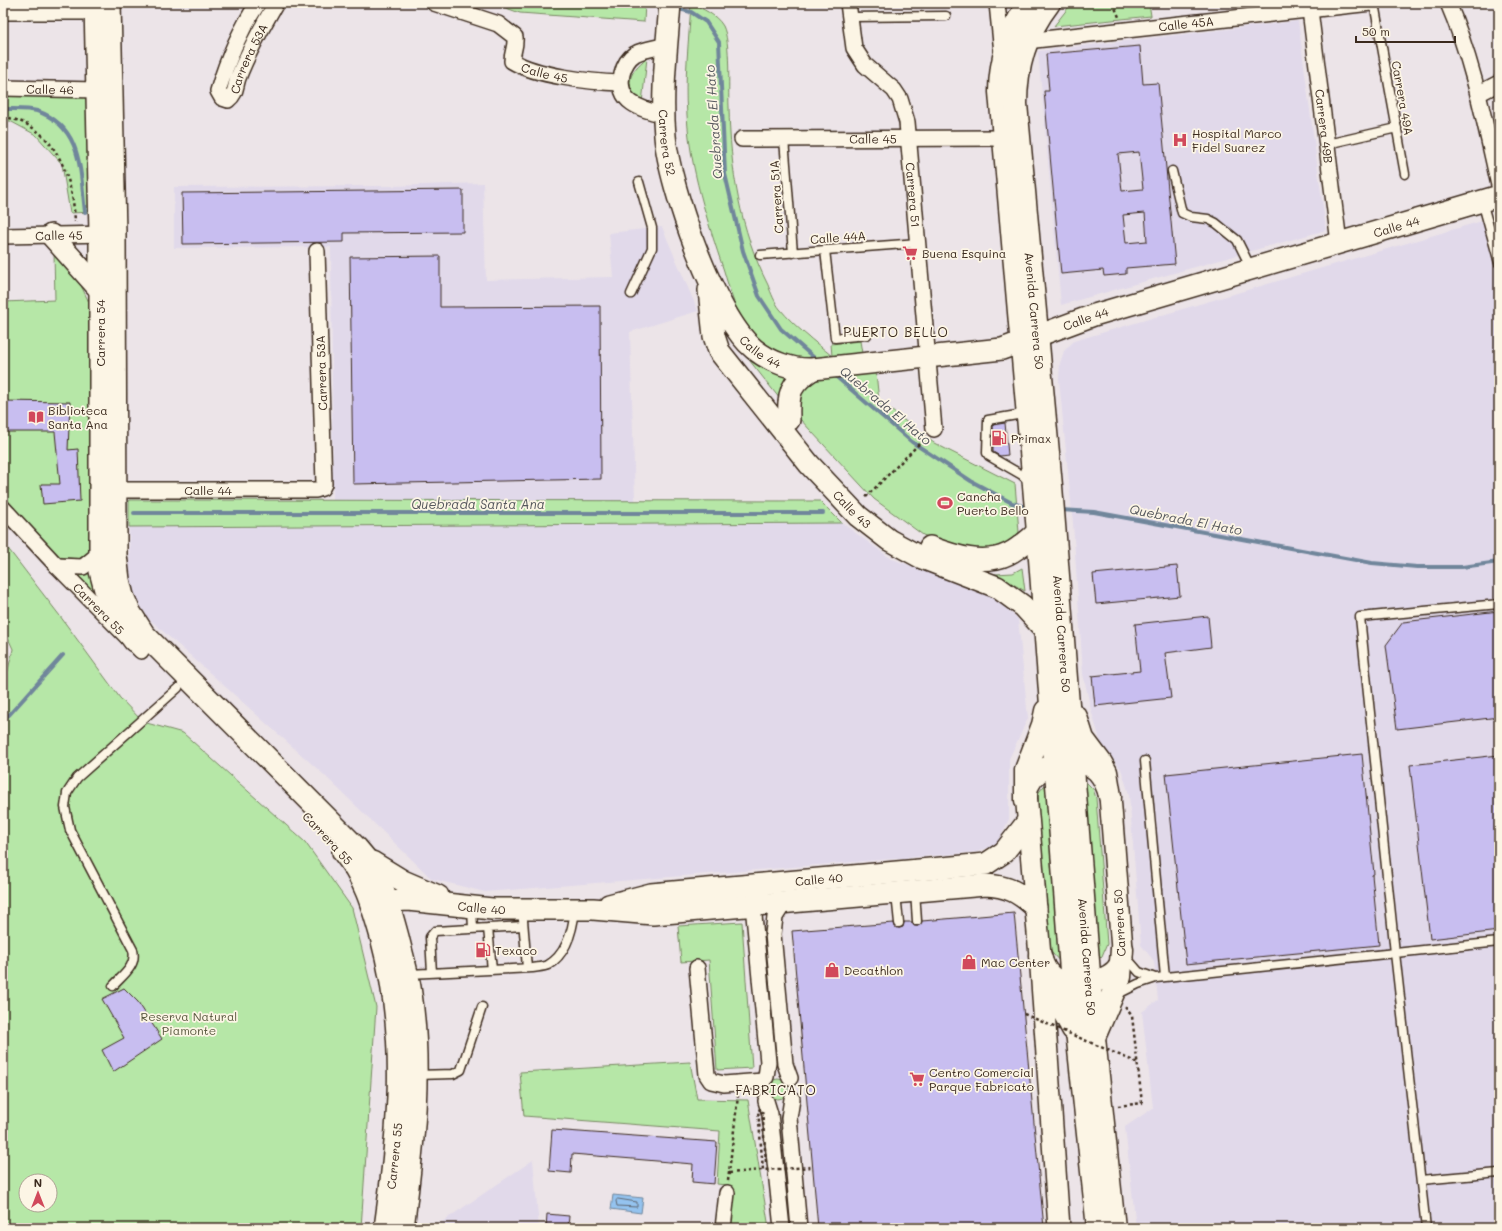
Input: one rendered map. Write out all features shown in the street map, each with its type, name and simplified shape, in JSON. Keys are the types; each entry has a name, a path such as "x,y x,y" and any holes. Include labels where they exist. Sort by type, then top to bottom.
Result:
{"main road":[{"name":"Avenida Carrera 50","path":"1028,3 1009,38 1003,60 1000,92 1030,338 1027,408 1042,487"},
{"name":"Avenida Carrera 50","path":"1049,3 1033,25 1026,40 1018,71 1016,104 1030,338 1042,487 1045,630 1057,679"},
{"name":"Carrera 54","path":"100,6 97,90 108,234 100,290 107,490 119,580 142,642"},
{"name":"Carrera 54","path":"100,6 108,234 107,490 100,553 102,584 109,605 142,642"},
{"name":"Carrera 52","path":"670,12 664,115 666,145 674,182 692,237 708,275"},
{"name":"Calle 44","path":"708,275 733,325 754,348 777,362 799,368 813,369 846,366 990,351 1094,315 1491,199"},
{"path":"51,235 100,290"},
{"name":"Calle 43","path":"708,275 713,327 717,345 723,356 808,464 858,516 889,540 922,558 997,587 1023,606 1045,630"},
{"name":"Calle 43","path":"713,327 835,475 861,502 888,524 920,542 956,556 980,559 1008,554 1043,526"},
{"path":"789,420 790,392 798,379 813,369"},
{"name":"Avenida Carrera 50","path":"1043,526 1086,1039 1098,1228"},
{"name":"Carrera 55","path":"142,642 178,688 344,852 380,901 399,941 408,974 413,1014 415,1075 414,1139 403,1228"},
{"name":"Carrera 55","path":"142,642 365,857 382,883 380,901 398,1033 399,1076 396,1148 385,1228"},
{"path":"1057,679 1080,733 1106,772 1110,796"},
{"path":"1057,679 1043,725 1026,770 1026,800 1040,956 1059,1228"},
{"name":"Carrera 50","path":"1064,763 1084,762 1093,767 1105,781 1110,796 1122,949 1120,964 1115,972 1101,980 1081,984"},
{"path":"1026,800 1028,786 1034,775 1044,768 1064,763"},
{"name":"Calle 40","path":"380,901 414,900 465,906 522,917 584,909 651,894 986,864 1004,852 1028,822"},
{"path":"365,857 403,881 465,906"},
{"name":"Calle 40","path":"584,909 653,914 985,886 1001,886 1017,892 1036,908"},
{"path":"399,941 403,924 414,912 426,908 465,906"},
{"path":"1040,956 1048,983 1086,1039 1118,1002 1122,972 1122,949"},
{"path":"1040,956 1046,971 1050,976 1058,981 1081,984"},
{"name":"Avenida Carrera 50","path":"1086,1039 1114,1228"}],"street":[{"name":"Carrera 53A","path":"258,3 240,33 218,91 222,98 228,100 233,96 237,80 249,51 276,3"},
{"name":"Calle 45","path":"434,3 498,24 515,37 516,47 512,55 512,61 520,66 564,77 604,83 620,83"},
{"path":"997,3 1003,60"},
{"name":"Calle 45A","path":"1026,40 1371,3"},
{"path":"1448,3 1460,33 1478,94 1499,185"},
{"path":"3,12 100,6"},
{"name":"Carrera 51","path":"849,10 854,48 865,64 894,90 900,99 907,122 928,357 930,433"},
{"name":"Carrera 49B","path":"1310,10 1339,243"},
{"path":"664,115 642,109 627,100 620,89 620,83 624,63 634,54 667,45"},
{"path":"1478,94 1499,83"},
{"name":"Calle 46","path":"3,88 97,90"},
{"name":"Calle 45","path":"742,139 1005,138"},
{"name":"Calle 45","path":"3,236 108,234"},
{"name":"Carrera 53A","path":"316,490 322,488 324,484 317,252"},
{"name":"Calle 44","path":"107,490 316,490"},
{"name":"Carrera 55","path":"3,508 57,566 142,642"},
{"name":"Carrera 55","path":"57,566 83,566 100,553"},
{"path":"759,885 753,905 768,1062 761,1092 766,1101 770,1114 782,1228"},
{"path":"784,903 776,917 773,934 784,1064 795,1088 789,1118 799,1228"},
{"path":"697,968 708,1075 711,1081 717,1083 740,1083 764,1079 776,1072 786,1074 790,1078"},
{"path":"766,1101 771,1104 782,1105 792,1099"},
{"path":"723,1228 727,1193"}],"lane":[{"name":"Carrera 49A","path":"1374,3 1405,174"},
{"path":"849,10 946,16"},
{"path":"1327,144 1397,128"},
{"name":"Carrera 51A","path":"784,139 793,253"},
{"path":"1172,171 1182,213 1191,217 1208,219 1216,223 1237,240 1251,269"},
{"path":"631,294 652,248 652,228 639,182"},
{"path":"1491,199 1499,263"},
{"name":"Calle 44A","path":"760,255 918,243"},
{"path":"825,250 835,338 867,335"},
{"path":"1027,408 1017,415 988,420 987,453 989,456 1042,487"},
{"path":"1426,1228 1395,954 1360,617 1499,604"},
{"path":"113,986 133,965 135,958 133,950 70,830 65,807 67,793 77,778 178,688"},
{"path":"1145,761 1160,978"},
{"path":"905,892 917,921"},
{"path":"899,923 905,892"},
{"path":"465,906 473,929"},
{"path":"408,974 527,968 548,965 569,939 584,909"},
{"path":"432,973 430,936 435,931 488,928 522,917 527,968"},
{"path":"488,928 492,970"},
{"path":"1122,949 1126,958 1135,969 1149,977 1160,978 1499,942"},
{"path":"1118,1002 1128,988 1160,978"},
{"path":"415,1075 453,1074 461,1070 482,1007"},
{"path":"1421,1180 1499,1173"}],"path":[{"path":"3,117 17,121 34,129 50,142 61,158 74,197 75,235"},
{"path":"866,497 930,433"},
{"path":"1117,1106 1142,1103 1132,1016 1118,1002"},
{"path":"1024,1014 1138,1063"},
{"path":"727,1193 740,1083"},
{"path":"763,1170 758,1110 762,1109 766,1162"},
{"path":"729,1173 812,1167"}],"shaded area":[{"name":"Hospital Marco Fidel Suarez","path":"1298,21 1326,230 1061,305 1038,51"},
{"path":"483,183 486,280 613,277 609,233 662,227 698,311 630,332 635,501 333,500 331,247 174,248 174,187 391,186"},
{"path":"1499,216 1499,1228 1136,1228 1125,1127 1153,1108 1142,1012 1158,1000 1154,961 1141,945 1129,794 1121,769 1102,746 1091,710 1083,674 1073,523 1059,380 1060,363 1064,351 1074,341"},
{"path":"842,523 890,558 994,598 1018,619 1028,718 1009,759 1009,819 997,844 977,852 485,892 432,879 322,773 147,617 130,587 129,527"},
{"path":"533,1160 539,1228 433,1228"}],"green space":[{"path":"492,3 645,3 644,22 520,13"},
{"path":"691,3 717,18 726,33 730,130 734,176 738,198 750,243 773,298 776,304 792,322 832,356 831,344 860,341 862,353 816,358 792,357 774,349 762,341 751,332 739,315 700,194 692,155 686,101"},
{"path":"1074,3 1149,3 1151,16 1054,26 1068,8"},
{"path":"647,58 642,103 632,91 630,80 636,68"},
{"path":"3,94 93,96 94,212 70,213 62,164 36,135 10,121 3,121"},
{"path":"54,252 76,275 95,315 92,550 79,559 58,557 3,498 3,302 55,300"},
{"path":"727,332 801,374 780,399"},
{"path":"876,373 879,401 934,443 1015,484 1019,532 1013,540 1002,546 980,550 950,545 923,535 874,499 799,418 799,396 803,388 811,383 832,376"},
{"path":"129,500 820,501 842,523 129,527"},
{"name":"Reserva Natural Piamonte","path":"3,542 120,698 143,722 183,733 305,842 352,908 376,1007 361,1228 3,1228 3,676 7,674 13,649 3,627"},
{"path":"1022,568 1025,591 995,574 1013,573"},
{"path":"93,570 98,596 75,576"},
{"path":"1082,778 1093,789 1096,798 1107,944 1102,956 1096,962"},
{"path":"1049,780 1063,965 1052,953 1049,944 1037,798 1039,792"},
{"path":"742,922 752,1068 717,1070 709,960 681,962 678,926"},
{"path":"690,1062 697,1099 748,1100 769,1228 729,1228 733,1186 717,1184 720,1131 524,1116 520,1072"},
{"path":"778,1079 785,1082 788,1089 785,1096 778,1099 771,1096 768,1089 771,1082"}],"water":[{"path":"613,1195 643,1198 641,1213 611,1209"}],"building":[{"path":"1140,46 1143,84 1158,83 1175,264 1126,268 1126,274 1104,276 1103,270 1061,274 1044,91 1049,91 1046,54","holes":["1139,152 1143,189 1122,191 1118,154","1145,213 1147,241 1126,243 1123,215"]},
{"path":"463,190 463,232 344,233 344,242 183,244 182,193"},
{"path":"440,256 440,307 600,306 601,479 353,484 350,257"},
{"path":"3,401 70,402 68,450 78,449 80,501 43,504 41,484 60,484 55,432 3,432"},
{"name":"Primax","path":"1005,423 1008,455 1000,456 993,452 993,425"},
{"path":"1177,566 1180,596 1096,604 1093,574"},
{"path":"1499,611 1499,717 1397,729 1386,645 1403,622"},
{"path":"1208,616 1211,647 1165,653 1171,698 1095,706 1092,676 1140,671 1135,624"},
{"path":"1362,754 1374,874 1372,875 1379,945 1186,964 1166,774"},
{"path":"1499,755 1499,931 1430,939 1410,765"},
{"name":"Centro Comercial Parque Fabricato","path":"1014,913 1044,1228 818,1228 792,931 894,923 895,927 899,928 903,927 904,922 912,922 914,926 918,926 922,921"},
{"path":"124,988 138,1002 162,1039 113,1072 102,1050 124,1038 102,999"},
{"path":"552,1130 717,1142 714,1184 692,1182 693,1164 572,1154 571,1173 549,1171"},
{"path":"547,1214 569,1216 568,1228 546,1228"}],"waterway":[{"name":"Quebrada El Hato","path":"651,3 665,6"},
{"name":"Quebrada El Hato","path":"675,8 691,12 706,22 719,42 725,174 743,251 759,296 781,329 819,362"},
{"path":"3,109 24,109 37,111 52,118 63,128 71,139 80,167 85,212"},
{"name":"Quebrada El Hato","path":"833,374 912,442 971,481 1012,503 1029,508"},
{"name":"Quebrada El Hato","path":"1060,510 1094,512 1372,563 1417,567 1462,567 1499,562"},
{"name":"Quebrada Santa Ana","path":"134,513 823,513"},
{"name":"Quebrada Santa Ana","path":"3,718 9,715 63,655"}],"place":[{"name":"Hospital Marco Fidel Suarez","path":"1180,140"},
{"name":"Buena Esquina","path":"910,253"},
{"name":"Biblioteca Santa Ana","path":"36,417"},
{"name":"Primax","path":"999,438"},
{"name":"Cancha Puerto Bello","path":"945,503"},
{"name":"Texaco","path":"483,950"},
{"name":"Mac Center","path":"969,962"},
{"name":"Decathlon","path":"832,970"},
{"name":"Centro Comercial Parque Fabricato","path":"917,1079"}],"district":[{"name":"PUERTO BELLO","path":"896,331"},
{"name":"FABRICATO","path":"776,1089"}]}
